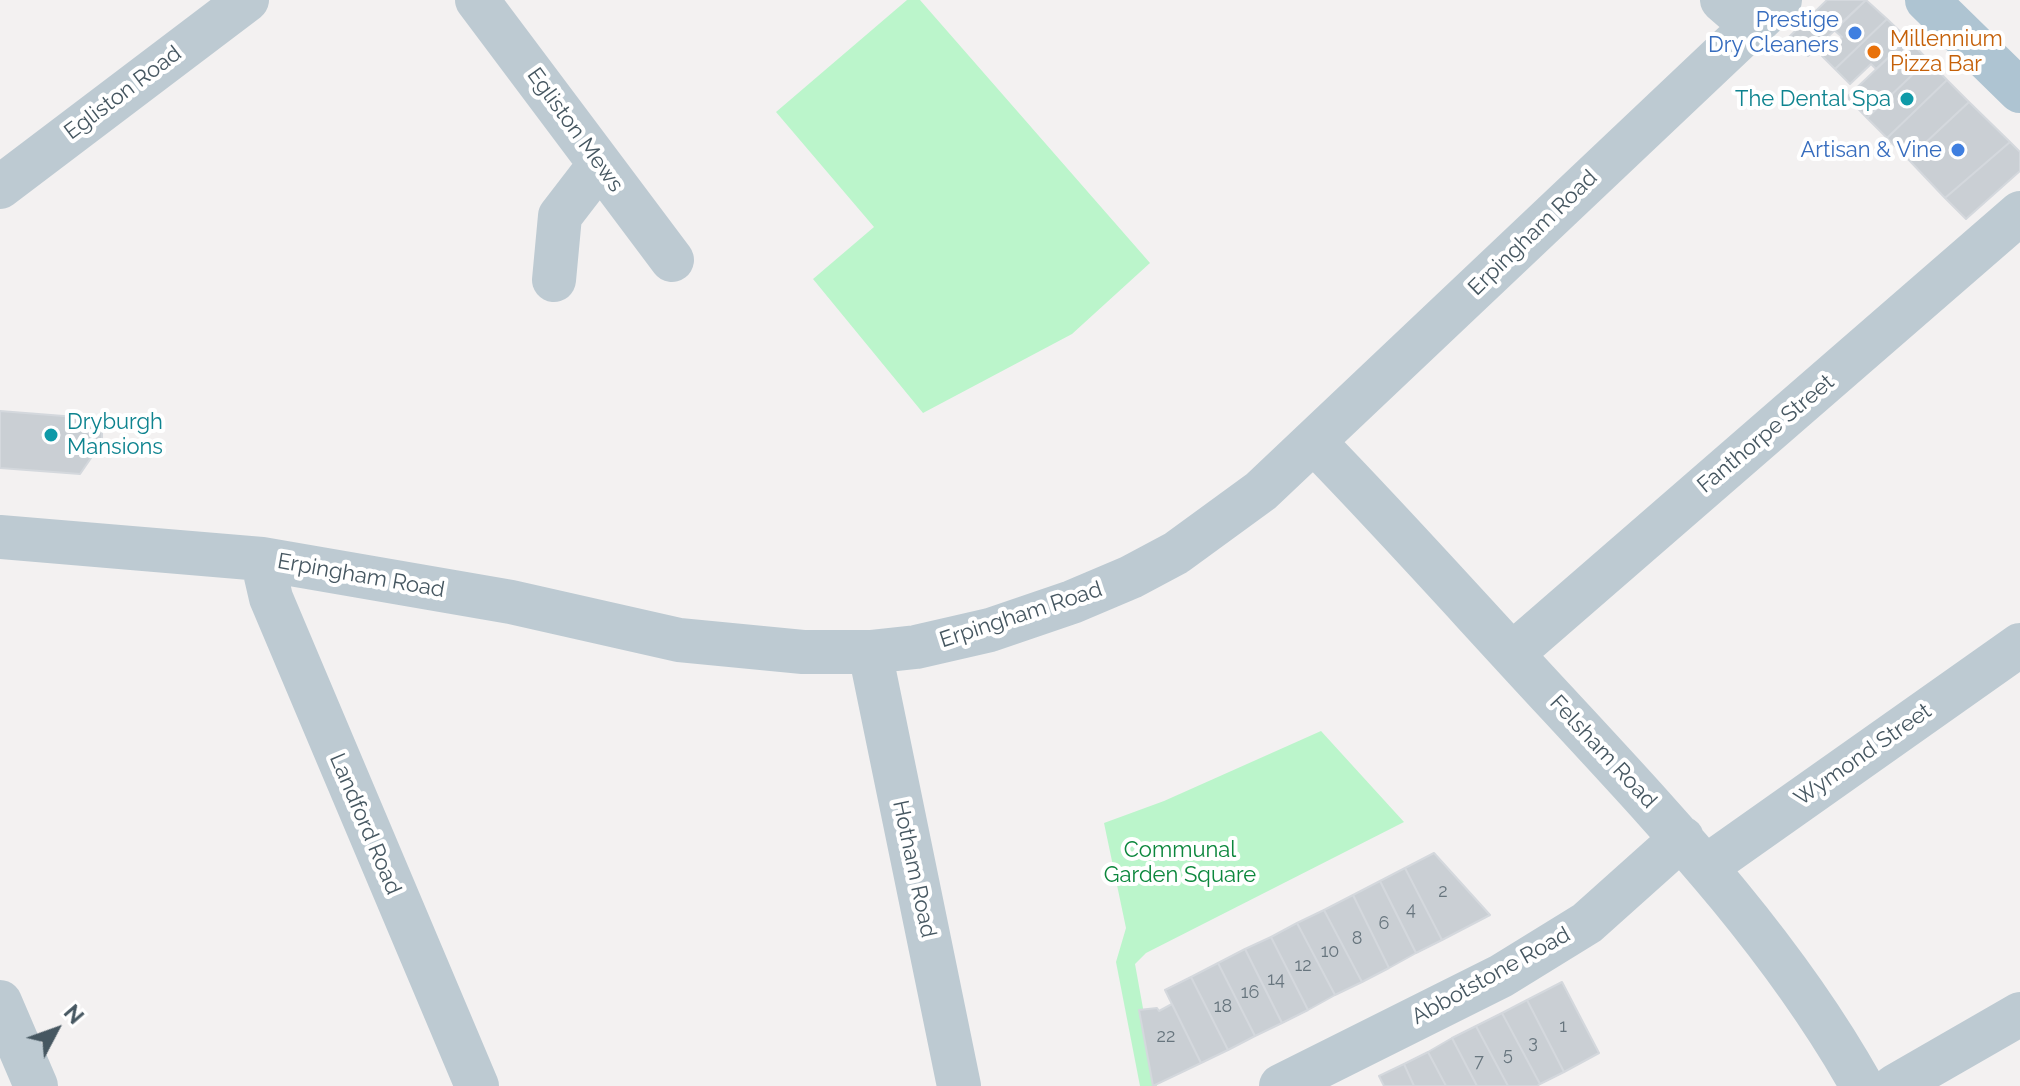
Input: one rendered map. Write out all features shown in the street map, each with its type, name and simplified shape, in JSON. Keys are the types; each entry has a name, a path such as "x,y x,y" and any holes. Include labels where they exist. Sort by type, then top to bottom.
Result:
{"main road":[{"path":"1927,0 2020,91"}],"street":[{"name":"Egliston Mews","path":"477,0 588,179 672,260"},
{"name":"Egliston Road","path":"0,187 236,3"},
{"name":"Erpingham Road","path":"0,537 262,559 511,602 679,640 803,652 870,652 916,647 990,630 1072,602 1131,577 1176,553 1268,485 1752,9"},
{"path":"554,280 560,216 588,179"},
{"name":"Fanthorpe Street","path":"1512,654 2020,213"},
{"name":"Felsham Road","path":"1314,442 1695,852 1791,977 1862,1086"},
{"name":"Landford Road","path":"262,559 265,580 277,612 477,1086"},
{"name":"Wymond Street","path":"1695,852 2020,645"},
{"name":"Hotham Road","path":"870,652 959,1086"},
{"name":"Abbotstone Road","path":"1281,1086 1501,976 1695,852"},
{"path":"0,1002 36,1086"},
{"path":"1895,1086 2020,1014"}],"green space":[{"path":"907,0 920,0 1150,263 1072,334 923,413 813,279 874,227 776,112"},
{"name":"Communal Garden Square","path":"1321,731 1404,822 1146,953 1135,964 1157,1086 1140,1086 1116,962 1126,928 1104,823 1164,801"}],"building":[{"path":"1827,0 1866,0 1808,56 1789,37"},
{"name":"Prestige Dry Cleaners","path":"1866,0 1887,19 1835,69 1822,56 1842,37 1834,30"},
{"name":"Millennium Pizza Bar","path":"1887,19 1908,39 1876,69 1871,64 1850,84 1835,69"},
{"path":"1908,39 1928,60 1867,118 1847,97"},
{"name":"The Dental Spa","path":"1928,60 1947,80 1887,138 1867,118"},
{"path":"1947,80 1969,102 1908,159 1887,138"},
{"name":"Artisan & Vine","path":"1969,102 2010,142 1945,198 1908,159"},
{"path":"2010,142 2020,152 2020,171 1966,219 1945,198"},
{"name":"Dryburgh Mansions","path":"0,411 89,418 102,428 102,442 80,474 0,468"},
{"path":"1434,853 1490,915 1442,940 1405,868"},
{"path":"1405,868 1442,940 1416,953 1380,881"},
{"path":"1380,881 1416,953 1389,968 1353,895"},
{"path":"1353,895 1389,968 1362,982 1324,910"},
{"path":"1324,910 1362,982 1335,995 1297,923"},
{"path":"1297,923 1335,995 1308,1010 1271,937"},
{"path":"1271,937 1308,1010 1282,1023 1245,949"},
{"path":"1245,949 1282,1023 1255,1036 1218,963"},
{"path":"1218,963 1255,1036 1228,1050 1191,977"},
{"path":"1191,977 1228,1050 1201,1063 1165,990"},
{"path":"1562,982 1599,1053 1564,1072 1527,1000"},
{"path":"1527,1000 1564,1072 1540,1084 1502,1013"},
{"path":"1172,1004 1201,1063 1153,1086 1139,1010 1157,1008 1159,1011"},
{"path":"1502,1013 1540,1084 1537,1086 1508,1086 1476,1026"},
{"path":"1476,1026 1508,1086 1477,1086 1452,1038"},
{"path":"1452,1038 1477,1086 1446,1086 1428,1052"},
{"path":"1428,1052 1446,1086 1414,1086 1404,1064"},
{"path":"1404,1064 1414,1086 1384,1086 1379,1076"}],"place":[{"name":"Prestige Dry Cleaners","path":"1855,33"},
{"name":"Millennium Pizza Bar","path":"1874,52"},
{"name":"The Dental Spa","path":"1907,99"},
{"name":"Artisan & Vine","path":"1958,150"},
{"name":"Dryburgh Mansions","path":"51,435"}]}
